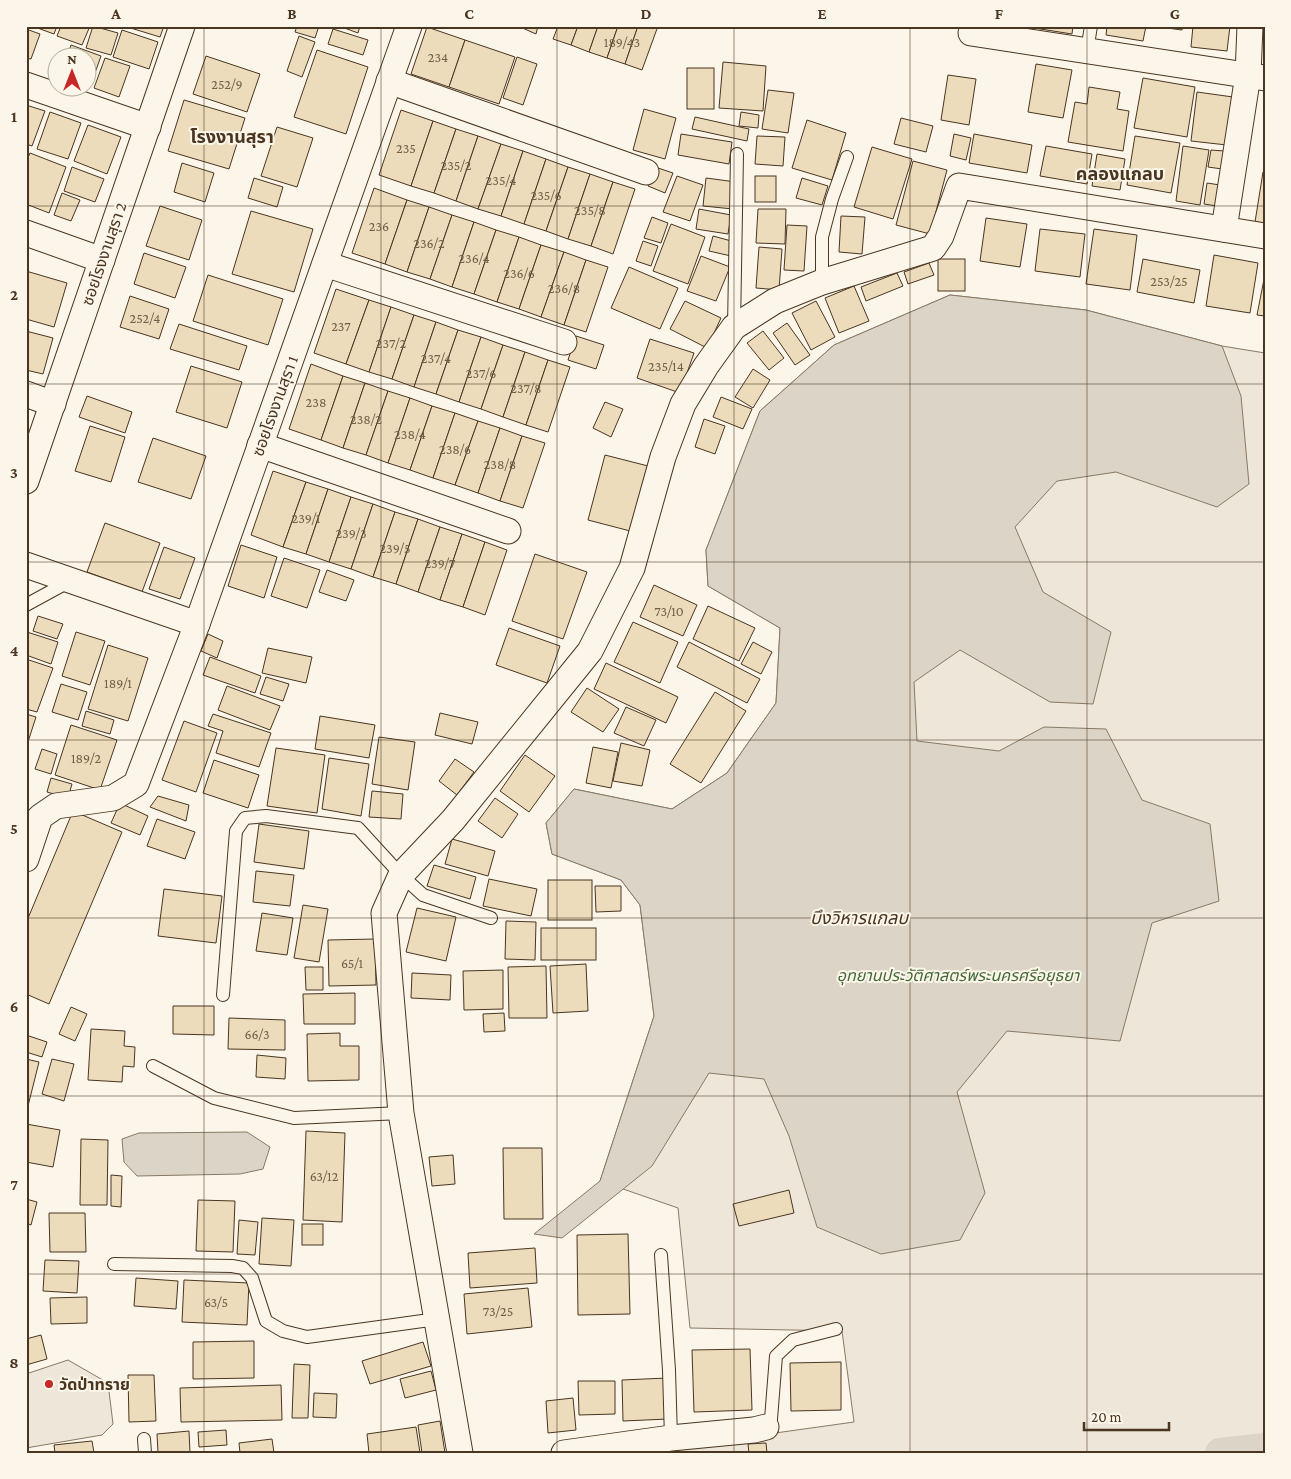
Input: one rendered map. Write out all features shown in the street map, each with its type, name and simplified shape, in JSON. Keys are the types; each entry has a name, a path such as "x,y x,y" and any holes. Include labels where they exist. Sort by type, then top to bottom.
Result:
{"street":[{"name":"ซอยโรงงานสุรา 2","path":"26,481 182,26"},
{"name":"ซอยโรงงานสุรา 1","path":"26,859 40,817 56,806 113,798 136,784 198,624 409,26"},
{"path":"1224,229 1256,76 1250,26"},
{"path":"970,33 1256,76"},
{"path":"389,81 646,172"},
{"path":"26,84 148,127"},
{"path":"460,1453 401,1113 384,913 401,875 453,820 590,652 632,568 663,457 683,404 706,366 734,327 775,301 822,282 933,248 941,236 960,186 1265,236"},
{"path":"26,233 102,260"},
{"path":"325,264 564,342"},
{"path":"26,394 53,404"},
{"path":"260,445 508,531"},
{"path":"26,565 198,624"},
{"path":"564,1453 766,1427"}],"lane":[{"path":"1087,51 1091,26"},
{"path":"734,327 737,154"},
{"path":"822,282 822,237 832,199 847,157"},
{"path":"26,605 72,581"},
{"path":"223,995 236,831 245,818 266,816 358,828 401,875 423,895 491,918"},
{"path":"153,1066 214,1098 294,1118 401,1113"},
{"path":"660,1255 669,1370 671,1438"},
{"path":"114,1264 232,1266 242,1268 252,1278 266,1321 282,1331 307,1337 437,1319"},
{"path":"766,1427 771,1419 776,1356 792,1340 836,1329"},
{"path":"144,1439 145,1453"}],"green space":[{"name":"อุทยานประวัติศาสตร์พระนครศรีอยุธยา","path":"950,295 1086,310 1222,346 1265,353 1265,1453 632,1453 854,1422 842,1331 690,1328 678,1208 600,1181 654,1016 640,905 621,880 552,854 546,823 574,789 672,809 727,773 776,703 780,628 708,586 706,550 760,411 834,345"},
{"path":"68,1360 108,1383 113,1424 102,1435 26,1448 26,1374"}],"water":[{"name":"บึงวิหารแกลบ","path":"950,295 1086,310 1222,346 1241,396 1249,484 1217,507 1116,472 1057,481 1015,527 1043,592 1111,632 1093,704 1050,702 960,650 914,682 917,741 999,751 1044,727 1106,729 1142,800 1210,824 1219,901 1152,923 1120,1041 1007,1031 957,1092 985,1193 960,1240 881,1254 817,1227 789,1136 764,1079 709,1073 652,1166 562,1238 534,1234 600,1181 654,1016 640,905 621,880 552,854 546,823 574,789 672,809 727,773 776,703 780,628 708,586 706,550 760,411 834,345"},
{"path":"247,1132 270,1147 263,1169 240,1174 137,1176 124,1162 122,1139 139,1133"}],"building":[{"path":"32,26 57,26 54,34"},
{"path":"61,26 90,26 82,45 57,36"},
{"path":"93,26 118,33 111,55 98,51 98,48 86,48"},
{"path":"124,26 164,26 160,37"},
{"path":"297,26 319,26 315,38 295,32"},
{"path":"339,26 360,26 358,33"},
{"path":"518,26 538,26 536,34"},
{"path":"558,26 578,26 571,45 553,39"},
{"path":"578,26 598,26 589,52 571,45"},
{"path":"598,26 618,26 607,58 589,52"},
{"path":"618,26 638,26 625,64 607,58"},
{"path":"638,26 658,26 642,70 625,64"},
{"path":"1035,26 1073,26 1072,34 1034,28"},
{"path":"1107,26 1146,26 1143,41 1106,35"},
{"path":"1152,26 1183,26 1182,30"},
{"path":"1193,26 1230,26 1227,51 1191,47"},
{"path":"427,27 465,40 449,87 411,74"},
{"path":"26,29 40,34 31,59 26,58"},
{"path":"333,29 368,40 363,55 328,44"},
{"path":"122,30 158,42 149,69 113,57"},
{"path":"299,36 315,42 302,77 287,71"},
{"path":"465,40 515,57 499,104 449,87"},
{"path":"317,50 368,67 346,134 294,117"},
{"path":"206,56 260,74 247,112 193,94"},
{"path":"517,57 537,64 523,105 503,98"},
{"path":"105,58 130,66 119,97 98,89 98,77"},
{"path":"723,62 766,66 763,111 719,108"},
{"path":"1036,64 1072,70 1063,118 1028,112"},
{"path":"687,68 714,68 714,109 687,109"},
{"path":"948,75 976,79 969,125 941,120"},
{"path":"1143,78 1195,87 1187,137 1134,128"},
{"path":"1089,87 1120,92 1117,109 1129,111 1123,151 1068,142 1075,102 1087,104"},
{"path":"768,90 794,93 788,133 762,129"},
{"path":"1197,92 1233,97 1227,145 1191,141"},
{"path":"184,100 245,118 229,169 168,151"},
{"path":"26,105 45,111 32,146 26,144"},
{"path":"644,109 676,118 665,159 633,150"},
{"path":"401,110 433,121 411,186 379,175"},
{"path":"50,112 81,123 68,159 37,149"},
{"path":"741,112 759,115 758,128 739,126"},
{"path":"695,117 749,129 747,141 692,129"},
{"path":"901,118 933,126 926,152 894,144"},
{"path":"807,120 846,133 832,180 792,168"},
{"path":"433,121 456,129 434,193 411,186"},
{"path":"88,125 121,137 107,174 74,161"},
{"path":"277,127 313,138 297,187 261,176"},
{"path":"456,129 478,136 456,201 434,193"},
{"path":"681,134 732,142 729,164 678,155"},
{"path":"954,134 971,138 966,160 950,156"},
{"path":"974,134 1032,145 1027,173 969,163"},
{"path":"478,136 501,144 478,209 456,201"},
{"path":"757,136 785,137 783,166 755,164"},
{"path":"1135,136 1180,143 1171,193 1127,185"},
{"path":"501,144 523,151 501,216 478,209"},
{"path":"1046,146 1092,154 1087,184 1040,176"},
{"path":"1183,146 1209,150 1200,205 1176,201"},
{"path":"872,147 912,159 893,219 854,207"},
{"path":"1211,150 1224,151 1222,169 1208,167"},
{"path":"523,151 546,159 524,224 501,216"},
{"path":"30,153 66,167 49,213 26,204 26,162"},
{"path":"1097,154 1125,159 1120,190 1092,186"},
{"path":"546,159 568,167 546,231 524,224"},
{"path":"913,161 947,170 930,234 896,225"},
{"path":"182,163 214,173 205,202 174,192"},
{"path":"72,167 104,179 95,202 64,191"},
{"path":"568,167 590,174 568,239 546,231"},
{"path":"655,167 673,173 665,193 648,186"},
{"path":"1263,172 1265,172 1265,223 1255,222"},
{"path":"590,174 613,182 591,246 568,239"},
{"path":"677,176 703,185 690,221 663,212"},
{"path":"755,176 776,176 776,202 755,202"},
{"path":"254,178 283,187 277,207 248,198"},
{"path":"706,178 736,182 733,209 703,206"},
{"path":"802,178 828,186 822,205 796,198"},
{"path":"613,182 635,189 613,254 591,246"},
{"path":"1207,183 1220,185 1217,206 1204,204"},
{"path":"374,188 407,200 385,264 352,253"},
{"path":"62,193 80,200 71,221 54,215"},
{"path":"407,200 429,207 407,272 385,264"},
{"path":"160,206 202,220 189,260 146,246"},
{"path":"429,207 452,215 430,279 407,272"},
{"path":"699,209 731,215 728,234 696,229"},
{"path":"758,209 786,209 785,244 756,243"},
{"path":"251,211 313,229 294,292 232,274"},
{"path":"452,215 474,222 452,287 430,279"},
{"path":"841,216 865,217 862,254 839,252"},
{"path":"652,217 668,223 661,243 644,238"},
{"path":"986,218 1027,224 1020,267 980,261"},
{"path":"474,222 496,230 474,294 452,287"},
{"path":"671,224 705,237 688,284 653,271"},
{"path":"787,225 807,226 804,271 784,270"},
{"path":"1040,229 1085,234 1080,277 1035,271"},
{"path":"1094,229 1137,235 1130,290 1086,284"},
{"path":"496,230 519,237 497,302 474,294"},
{"path":"713,236 735,242 731,256 709,251"},
{"path":"519,237 541,245 519,309 497,302"},
{"path":"643,241 658,246 651,266 636,261"},
{"path":"541,245 564,252 541,317 519,309"},
{"path":"759,247 782,249 779,290 756,288"},
{"path":"564,252 586,260 564,325 541,317"},
{"path":"144,253 186,267 175,298 134,284"},
{"path":"1214,255 1258,263 1250,313 1206,306"},
{"path":"701,256 730,267 716,301 687,291"},
{"path":"938,259 965,259 965,291 938,291"},
{"path":"1143,259 1200,270 1194,303 1137,292"},
{"path":"586,260 608,267 586,332 564,325"},
{"path":"929,263 934,275 908,284 904,272"},
{"path":"629,267 678,288 660,329 611,308"},
{"path":"26,271 67,283 54,327 26,319"},
{"path":"897,273 903,286 866,301 861,287"},
{"path":"1265,274 1265,316 1257,315"},
{"path":"208,275 283,299 268,345 193,321"},
{"path":"854,286 869,321 839,333 825,298"},
{"path":"336,289 369,300 346,364 314,353"},
{"path":"130,296 169,309 159,339 120,327"},
{"path":"369,300 391,307 369,372 346,364"},
{"path":"685,301 721,318 707,348 670,329"},
{"path":"816,301 835,337 811,350 792,313"},
{"path":"391,307 414,315 392,379 369,372"},
{"path":"414,315 436,322 414,387 392,379"},
{"path":"436,322 458,330 436,394 414,387"},
{"path":"787,323 810,355 795,365 773,333"},
{"path":"179,324 247,346 239,370 170,349"},
{"path":"458,330 481,337 459,402 436,394"},
{"path":"26,331 53,338 43,374 26,370"},
{"path":"763,331 784,358 769,370 747,343"},
{"path":"576,336 604,345 596,369 568,360"},
{"path":"481,337 503,345 481,409 459,402"},
{"path":"650,339 694,353 680,393 637,378"},
{"path":"503,345 525,352 503,417 481,409"},
{"path":"525,352 548,360 526,425 503,417"},
{"path":"548,360 570,367 548,432 526,425"},
{"path":"311,364 343,376 321,440 289,429"},
{"path":"191,366 242,382 227,428 176,412"},
{"path":"753,369 770,380 753,408 735,397"},
{"path":"343,376 365,383 343,448 321,440"},
{"path":"365,383 388,391 366,455 343,448"},
{"path":"388,391 410,398 388,463 366,455"},
{"path":"87,396 132,412 125,433 79,417"},
{"path":"721,397 752,409 743,429 713,417"},
{"path":"410,398 432,406 410,470 388,463"},
{"path":"605,402 623,409 611,437 593,428"},
{"path":"432,406 455,413 433,478 410,470"},
{"path":"455,413 478,421 455,485 433,478"},
{"path":"704,419 725,426 715,454 695,447"},
{"path":"478,421 500,428 478,493 455,485"},
{"path":"90,426 125,437 111,482 75,471"},
{"path":"500,428 522,436 500,501 478,493"},
{"path":"522,436 545,443 523,508 500,501"},
{"path":"153,438 206,456 191,499 138,482"},
{"path":"605,455 652,467 634,532 588,520"},
{"path":"273,471 306,482 283,547 251,535"},
{"path":"306,482 328,489 306,554 283,547"},
{"path":"328,489 351,497 329,562 306,554"},
{"path":"351,497 373,504 351,569 329,562"},
{"path":"373,504 395,512 373,577 351,569"},
{"path":"395,512 418,519 396,584 373,577"},
{"path":"418,519 440,527 418,592 396,584"},
{"path":"105,523 160,543 142,592 87,572"},
{"path":"440,527 462,534 440,600 418,592"},
{"path":"462,534 485,542 463,607 440,600"},
{"path":"485,542 507,550 485,615 463,607"},
{"path":"241,545 277,557 264,598 228,586"},
{"path":"164,547 195,558 180,599 149,589"},
{"path":"535,554 587,572 563,639 512,621"},
{"path":"284,558 320,570 307,608 271,596"},
{"path":"327,570 354,580 346,601 319,592"},
{"path":"654,585 697,605 683,636 640,617"},
{"path":"708,606 755,628 739,661 693,639"},
{"path":"38,616 63,624 57,639 33,631"},
{"path":"633,622 678,642 660,683 614,662"},
{"path":"509,628 560,646 547,683 496,665"},
{"path":"27,632 58,642 51,664 26,655"},
{"path":"76,632 105,641 90,685 62,676"},
{"path":"208,634 223,641 217,658 201,651"},
{"path":"689,642 760,679 747,703 677,667"},
{"path":"753,642 772,652 761,674 741,664"},
{"path":"108,645 148,658 128,721 88,709"},
{"path":"268,648 312,657 306,683 262,673"},
{"path":"210,657 261,676 255,693 203,675"},
{"path":"26,659 53,668 37,712 26,709"},
{"path":"606,663 678,697 666,723 594,689"},
{"path":"266,677 289,684 283,701 260,694"},
{"path":"61,684 87,692 78,720 52,712"},
{"path":"227,686 280,706 270,730 218,710"},
{"path":"587,688 619,709 603,732 571,712"},
{"path":"715,692 746,711 701,783 670,764"},
{"path":"626,707 656,720 644,746 614,733"},
{"path":"86,711 114,720 110,734 82,726"},
{"path":"440,713 478,722 472,744 435,735"},
{"path":"26,714 36,717 26,748"},
{"path":"213,714 271,733 259,767 216,753 223,731 208,726"},
{"path":"320,716 375,725 369,758 315,749"},
{"path":"184,721 217,733 196,792 162,780"},
{"path":"71,725 117,740 100,790 55,775"},
{"path":"379,737 415,742 408,790 372,784"},
{"path":"621,743 650,750 642,786 613,781"},
{"path":"593,747 618,752 611,788 586,783"},
{"path":"276,748 325,755 317,813 267,806"},
{"path":"42,749 57,754 51,774 35,769"},
{"path":"525,755 555,776 529,812 500,791"},
{"path":"329,758 369,764 361,816 322,809"},
{"path":"455,759 474,772 457,795 439,781"},
{"path":"214,760 259,775 248,808 203,793"},
{"path":"51,778 72,784 68,798 47,792"},
{"path":"372,791 403,794 401,819 369,817"},
{"path":"158,796 189,805 186,821 150,807"},
{"path":"495,798 518,814 502,838 478,821"},
{"path":"120,803 148,816 140,835 111,823"},
{"path":"73,811 122,832 49,1004 26,994 26,923"},
{"path":"157,819 195,832 185,859 147,846"},
{"path":"259,824 309,831 304,869 254,862"},
{"path":"452,839 495,851 488,876 445,864"},
{"path":"434,865 476,877 470,899 427,886"},
{"path":"256,871 294,875 290,906 253,902"},
{"path":"489,879 537,889 531,916 483,906"},
{"path":"548,880 592,880 592,920 548,920"},
{"path":"595,886 621,886 621,911 596,912"},
{"path":"164,889 222,896 216,943 158,936"},
{"path":"303,905 328,909 319,962 294,958"},
{"path":"417,908 456,917 446,961 406,952"},
{"path":"262,913 293,918 287,955 256,951"},
{"path":"506,921 536,922 535,960 505,959"},
{"path":"541,928 596,928 596,960 541,960"},
{"path":"375,939 376,985 329,986 328,940"},
{"path":"586,964 588,1011 553,1013 550,966"},
{"path":"546,966 547,1018 509,1018 508,967"},
{"path":"305,967 323,967 323,990 306,990"},
{"path":"503,970 503,1009 464,1010 463,971"},
{"path":"412,973 451,975 450,1000 411,998"},
{"path":"355,993 355,1024 304,1024 303,994"},
{"path":"173,1006 214,1006 214,1035 173,1034"},
{"path":"71,1007 87,1014 75,1041 59,1034"},
{"path":"504,1013 505,1031 484,1032 483,1014"},
{"path":"229,1018 285,1020 285,1050 228,1049"},
{"path":"91,1029 125,1031 124,1046 135,1047 134,1067 123,1066 122,1082 88,1080"},
{"path":"340,1033 340,1046 359,1046 359,1080 308,1081 307,1034"},
{"path":"26,1035 47,1042 42,1057 26,1052"},
{"path":"257,1055 286,1058 285,1079 256,1077"},
{"path":"26,1059 39,1062 28,1106 26,1106"},
{"path":"52,1059 74,1064 64,1101 42,1094"},
{"path":"26,1124 60,1130 53,1167 26,1162"},
{"path":"306,1131 345,1133 342,1222 303,1220"},
{"path":"81,1139 108,1140 107,1205 80,1205"},
{"path":"503,1148 542,1148 543,1219 504,1219"},
{"path":"453,1155 455,1184 432,1186 429,1157"},
{"path":"111,1175 122,1176 121,1207 111,1206"},
{"path":"789,1190 794,1213 739,1226 733,1204"},
{"path":"26,1199 37,1202 31,1225 26,1223"},
{"path":"198,1200 235,1201 233,1252 196,1251"},
{"path":"49,1213 85,1213 86,1252 50,1252"},
{"path":"262,1218 294,1220 291,1266 259,1264"},
{"path":"239,1220 258,1222 255,1255 237,1254"},
{"path":"302,1224 323,1224 323,1245 302,1245"},
{"path":"628,1234 630,1314 578,1315 577,1235"},
{"path":"535,1248 537,1283 470,1288 468,1253"},
{"path":"45,1260 79,1261 77,1293 43,1291"},
{"path":"136,1278 178,1281 176,1309 134,1306"},
{"path":"184,1280 249,1283 247,1325 182,1322"},
{"path":"528,1288 532,1327 467,1334 464,1294"},
{"path":"87,1297 87,1323 51,1324 50,1298"},
{"path":"41,1335 47,1359 26,1365 26,1339"},
{"path":"254,1341 254,1378 193,1379 193,1342"},
{"path":"423,1342 431,1366 370,1384 362,1361"},
{"path":"750,1349 752,1410 694,1412 692,1350"},
{"path":"841,1362 841,1410 791,1411 790,1363"},
{"path":"294,1364 310,1365 308,1418 292,1418"},
{"path":"431,1371 436,1390 405,1398 400,1379"},
{"path":"128,1375 154,1375 156,1421 129,1422"},
{"path":"667,1378 668,1419 623,1421 622,1380"},
{"path":"578,1381 615,1381 615,1414 579,1415"},
{"path":"281,1385 282,1420 181,1422 180,1388"},
{"path":"314,1393 337,1394 336,1418 313,1417"},
{"path":"573,1398 576,1430 548,1433 546,1401"},
{"path":"440,1421 445,1453 422,1453 418,1425"},
{"path":"416,1427 420,1453 369,1453 367,1434"},
{"path":"226,1430 227,1445 199,1447 198,1432"},
{"path":"189,1431 190,1453 158,1453 157,1434"},
{"path":"272,1439 274,1453 240,1453 239,1443"},
{"path":"92,1441 94,1453 55,1453 54,1445"},
{"path":"766,1443 767,1453 749,1453 748,1444"}],"waterway":[{"name":"คลองแกลบ","path":"1220,1453 1265,1448"}],"place":[{"name":"วัดป่าทราย","path":"49,1384"}],"district":[{"name":"โรงงานสุรา","path":"232,137"},
{"name":"คลองแกลบ","path":"1120,174"}]}
